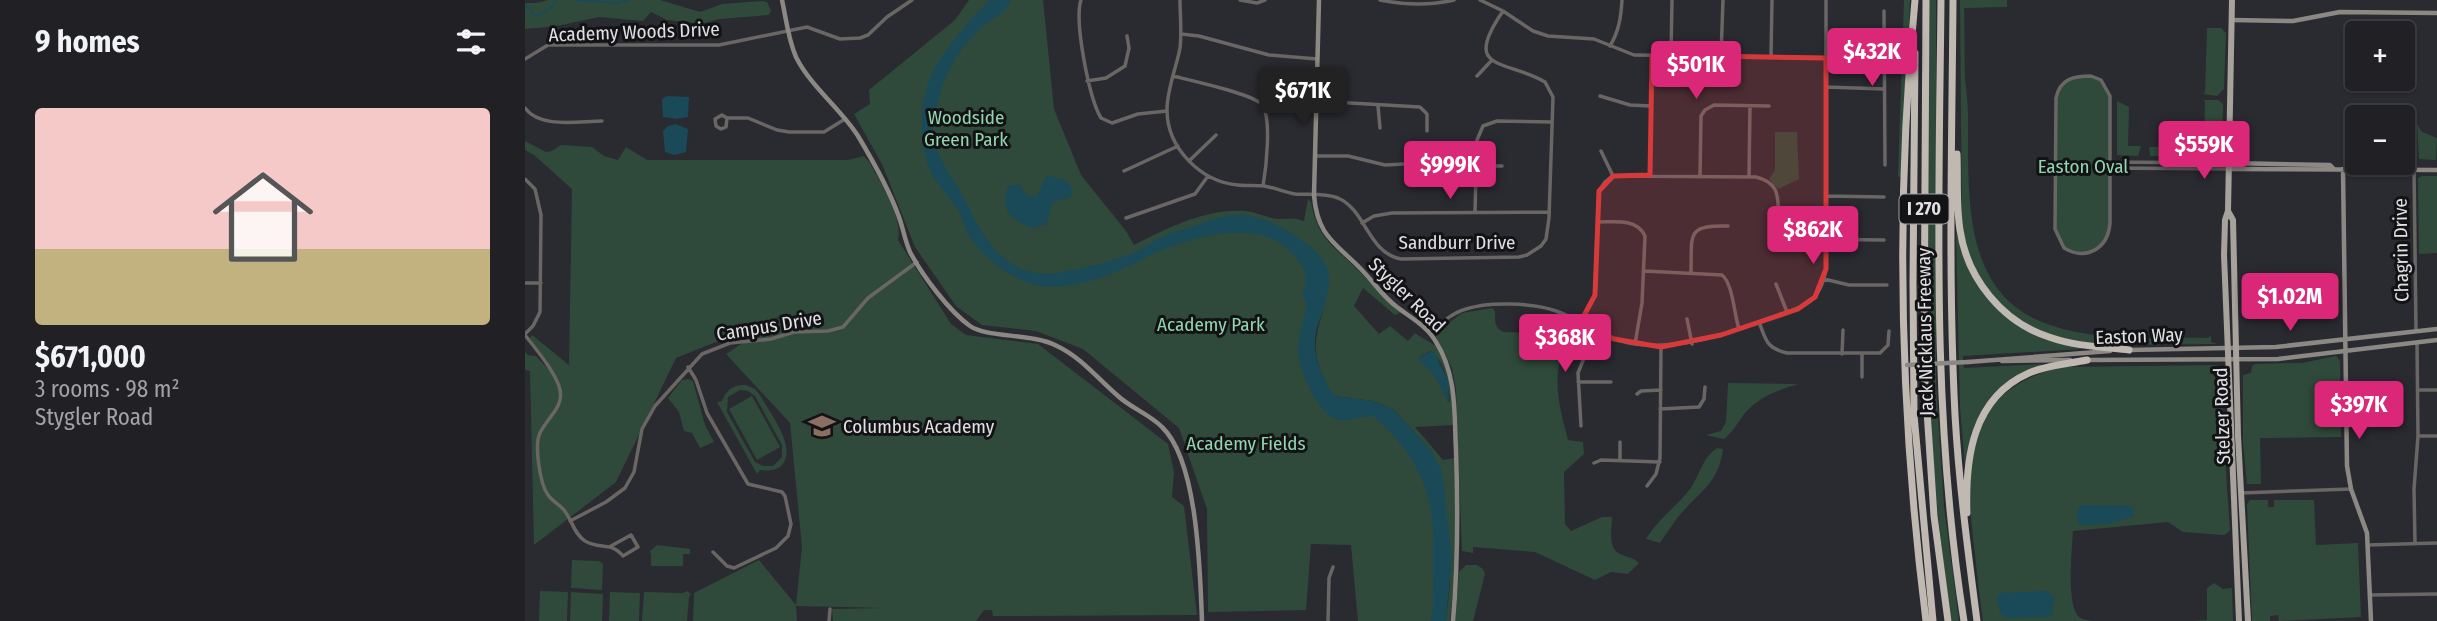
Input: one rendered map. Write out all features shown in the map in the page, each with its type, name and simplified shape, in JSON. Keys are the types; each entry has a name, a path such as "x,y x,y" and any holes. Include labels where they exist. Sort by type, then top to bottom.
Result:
{"highway":[{"path":"1915,0 1905,141 1905,365 1909,459 1926,621"},
{"path":"1915,0 1914,415 1933,621"},
{"name":"Jack Nicklaus Freeway","path":"1926,0 1924,366 1934,516 1948,621"},
{"name":"Jack Nicklaus Freeway","path":"1941,0 1940,376 1947,494 1964,621"},
{"path":"1953,0 1959,228 1976,277 1999,306 2028,328 2067,342 2129,349"},
{"path":"1953,0 1954,363 1962,501 1977,621"},
{"path":"1969,559 1967,464 1983,412 2012,382 2029,373 2050,366 2087,360"}],"main road":[{"path":"782,0 797,58 808,76 866,148 917,262 955,314 973,328 986,332 1029,336 1055,344 1078,357 1120,398 1161,426 1170,437 1190,488 1194,510 1202,621"},
{"name":"Stygler Road","path":"1319,0 1314,195 1319,222 1331,242 1361,269 1384,296 1430,332 1447,363 1454,396 1458,547 1453,621"},
{"name":"Stelzer Road","path":"2232,0 2228,211 2224,220 2224,255 2239,621"},
{"path":"2232,20 2293,20 2340,12 2437,13"},
{"path":"2229,166 2343,169 2347,462 2351,489 2364,521 2368,545 2371,621"},
{"path":"2415,169 2437,170"},
{"name":"Stelzer Road","path":"2228,211 2233,220 2233,295 2248,621"},
{"path":"2224,255 2227,258 2228,278 2233,295"},
{"name":"Easton Way","path":"1968,362 2129,349 2276,347 2437,329"},
{"name":"Easton Way","path":"1905,365 2291,358 2437,340"}],"street":[{"name":"Academy Woods Drive","path":"525,59 548,45 715,45 809,27 840,38 860,38 868,35 887,17 912,0"},
{"path":"1081,0 1087,81 1098,113 1109,123 1138,114 1167,111"},
{"path":"1126,218 1195,194 1208,176 1189,161 1178,146 1169,125 1167,111 1181,34 1180,0"},
{"path":"1241,0 1257,3 1265,0"},
{"path":"1380,0 1428,5 1454,0"},
{"path":"1480,0 1503,10 1533,31 1548,36 1594,38 1634,55 1826,58"},
{"path":"1610,46 1622,19 1622,0"},
{"path":"1671,55 1672,0"},
{"path":"1721,56 1723,0"},
{"path":"1771,57 1772,0"},
{"path":"1430,332 1464,309 1535,306 1557,311 1595,331 1635,344 1661,347 1692,344 1739,329 1798,309 1815,297 1824,279 1826,240 1826,0"},
{"path":"1362,223 1374,216 1391,213 1549,212 1553,97 1545,82 1492,60 1487,53 1486,36 1503,10"},
{"path":"1884,11 1885,166"},
{"path":"1181,34 1199,36 1269,55 1317,59"},
{"path":"1087,81 1106,78 1125,66 1129,48 1127,36"},
{"path":"1650,175 1652,55"},
{"path":"1478,76 1492,60"},
{"path":"1173,76 1243,95 1257,100 1263,106 1266,124 1263,186"},
{"path":"2091,76 2101,80 2108,89 2111,101 2110,168 2107,238 2097,250 2090,253 2070,251 2059,242 2055,229 2056,98 2059,87 2067,79 2091,76"},
{"path":"1826,87 1884,89"},
{"path":"1600,96 1630,105 1651,106"},
{"path":"1316,101 1420,107 1427,114 1427,131"},
{"path":"1700,176 1701,117 1705,110 1714,105 1769,106"},
{"path":"1378,106 1380,128"},
{"path":"1749,176 1750,106"},
{"path":"525,108 533,117 546,121 602,121"},
{"path":"727,118 748,118 789,132 824,132 845,119"},
{"path":"1475,212 1477,140 1483,126 1497,121 1552,122"},
{"path":"1189,161 1216,135"},
{"path":"1124,171 1178,146"},
{"path":"1601,151 1613,176"},
{"path":"1316,156 1348,156 1385,165 1423,163"},
{"path":"2110,162 2229,166"},
{"path":"1476,166 1502,166"},
{"path":"2110,168 2229,166"},
{"name":"Chagrin Drive","path":"2414,175 2416,330"},
{"name":"Sandburr Drive","path":"1208,176 1237,185 1263,186 1341,200 1388,255 1401,258 1527,255 1541,246 1546,239 1549,212"},
{"path":"1580,323 1595,295 1599,191 1613,176 1749,176 1769,181 1776,190 1779,223 1788,236 1799,239 1884,240"},
{"path":"525,179 535,189 541,208 540,312 533,326 525,334 560,391 558,407 539,436 540,473 546,493 563,509 583,540 592,545 611,546 624,555 638,547 631,535 611,546"},
{"path":"1826,196 1884,197"},
{"path":"1598,222 1631,223 1640,227 1644,236 1642,303 1635,344"},
{"path":"1691,272 1695,231 1704,226 1728,226"},
{"name":"Campus Drive","path":"570,521 606,502 625,488 634,471 642,429 655,406 688,367 709,349 730,343 771,339 794,332 828,331 843,327 869,298 917,262"},
{"path":"1644,271 1719,273 1730,286 1739,329"},
{"path":"1824,279 1849,285 1887,285"},
{"path":"525,283 541,283"},
{"path":"1776,284 1787,313"},
{"path":"1687,319 1692,344"},
{"path":"1759,322 1767,344 1775,351 1787,353 1875,354 1884,351 1888,345 1889,331"},
{"path":"1842,354 1843,330"},
{"path":"1581,425 1577,382 1580,365 1595,331"},
{"path":"2415,543 2417,342"},
{"path":"1647,486 1656,474 1660,462 1661,347"},
{"path":"1862,354 1862,377"},
{"path":"688,367 696,380 707,413 748,485 782,492 791,524 788,536 781,544 734,568 727,566 713,552"},
{"path":"1577,382 1611,382"},
{"path":"1660,409 1699,407 1704,400 1705,387"},
{"path":"1637,394 1641,391 1661,390"},
{"path":"2417,390 2437,390"},
{"path":"2418,436 2437,436"},
{"path":"1620,460 1621,442"},
{"path":"1594,463 1601,460 1660,462"},
{"path":"2233,493 2351,489"},
{"path":"2368,545 2437,543"},
{"path":"1328,621 1329,578 1333,567"},
{"path":"2370,595 2437,594"},
{"path":"829,609 829,621"}],"highlighted area":[{"path":"1652,55 1826,58 1826,269 1815,297 1798,309 1721,335 1661,347 1614,339 1580,323 1595,295 1599,191 1613,176 1650,175"}],"green space":[{"path":"548,0 660,0 700,12 722,4 762,1 767,2 771,11 769,15 719,19 702,24 667,20 651,12 643,21 599,17 557,26 525,29 525,3"},
{"path":"969,0 1043,0 1054,109 1081,175 1134,245 1174,226 1216,213 1245,211 1278,219 1304,221 1308,199 1317,224 1327,240 1401,312 1395,315 1363,288 1354,306 1379,334 1390,326 1408,341 1415,333 1440,351 1448,370 1453,425 1415,427 1443,460 1455,458 1456,561 1450,621 1446,621 1450,584 1433,453 1393,409 1373,401 1334,396 1321,373 1316,352 1318,329 1326,305 1309,345 1326,396 1375,410 1436,483 1441,621 1358,621 1351,545 1311,544 1306,610 1208,612 1207,509 1179,428 1083,349 1036,331 982,325 956,306 915,247 882,164 854,114 870,104 869,90 955,20","holes":["1431,351 1445,374 1450,402 1437,376 1419,357"]},
{"path":"1904,0 1910,0 1902,176 1898,177"},
{"path":"1929,0 1936,0 1936,385 1944,506 1959,621 1952,621 1941,544 1930,389 1927,311"},
{"path":"1960,0 2007,0 2007,7 1964,8 1970,207 1975,237 1984,265 1999,290 2020,310 2050,325 2069,330 2128,338 2208,338 2211,335 2211,342 2218,344 2107,345 2060,338 2023,323 1997,302 1975,272 1962,233"},
{"path":"2207,28 2221,28 2226,33 2224,89 2217,96 2203,94"},
{"name":"Easton Oval","path":"2091,76 2101,80 2110,96 2110,223 2107,238 2090,253 2067,248 2060,241 2055,229 2057,92 2067,79"},
{"path":"2203,100 2218,100 2223,104 2222,158 2150,156 2149,147 2204,147"},
{"path":"2117,101 2129,107 2128,146 2141,146 2138,156 2117,155"},
{"path":"2417,124 2422,132 2437,138 2436,160 2419,159"},
{"path":"1775,132 1797,132 1799,179 1778,189 1769,179 1775,170"},
{"path":"525,141 546,152 561,145 592,147 604,156 618,160 626,147 647,160 848,160 864,156 894,210 899,230 898,240 951,324 966,335 1038,344 1168,444 1174,472 1172,497 1184,506 1197,615 993,616 992,610 984,610 976,621 833,621 832,609 886,608 796,606 797,621 693,621 694,593 759,560 796,605 802,547 790,423 726,354 786,314 676,358 616,482 534,545 530,371 525,370 525,352 536,356 560,382 530,338 532,335 569,365 572,189 525,150"},
{"path":"2437,176 2437,253 2419,254 2418,178"},
{"path":"1956,232 1966,261 2008,318 2082,349 1963,356 1964,368 2043,364 2030,371 1981,413 1971,434 1965,467 1960,407"},
{"path":"1492,308 1497,326 1503,332 1537,333 1566,347 1558,369 1560,405 1568,440 1583,442 1584,454 1564,472 1565,524 1571,531 1602,517 1612,517 1611,536 1614,549 1639,563 1628,574 1611,572 1595,580 1535,552 1473,547 1473,553 1462,551 1456,390 1452,368 1436,333 1462,313"},
{"path":"2336,356 2340,361 2341,437 2260,438 2261,484 2247,484 2243,442 2243,375 2251,373 2255,364 2302,363"},
{"path":"2219,365 2213,367 2211,372 2222,379 2223,422 2218,422 2218,427 2223,427 2230,531 2224,535 2183,532 2168,522 2073,531 2071,576 2075,611 2083,619 2100,621 1983,621 1970,485 1972,458 1978,433 1988,411 2005,393 2030,378 2062,367"},
{"path":"682,380 693,381 705,425 714,442 700,448 692,433 684,431 679,412 668,398"},
{"path":"1728,383 1798,384 1756,403 1724,439 1706,435 1721,431 1726,422"},
{"path":"746,385 760,395 781,430 787,450 786,459 781,466 760,470 757,474 717,402 722,401 731,388","holes":["740,390 755,396 782,445 782,457 773,466 763,466 755,462 727,412 728,397"]},
{"path":"752,396 780,447 757,460 729,409"},
{"path":"1717,448 1723,449 1711,482 1679,516 1660,543 1646,539 1690,489 1705,462"},
{"path":"2250,500 2268,500 2268,507 2274,507 2274,500 2314,500 2316,545 2358,543 2361,617 2279,621 2278,615 2270,616 2270,621 2252,621 2247,504"},
{"path":"657,545 690,549 690,554 683,554 683,566 651,566 649,552"},
{"path":"572,560 599,561 603,564 602,590 571,588"},
{"path":"1466,565 1477,565 1485,574 1473,621 1455,621 1459,572"},
{"path":"2214,583 2223,589 2232,588 2233,621 2191,621 2207,620 2207,588"},
{"path":"540,591 568,592 567,621 539,621"},
{"path":"687,591 691,594 687,621 642,621 644,592"},
{"path":"571,592 603,594 602,621 570,621"},
{"path":"610,592 640,593 639,621 609,621"}],"water":[{"path":"990,0 1011,0 1002,13 974,35 956,58 946,76 933,126 937,151 986,238 1000,255 1019,268 1047,273 1069,271 1118,259 1167,234 1235,215 1251,216 1271,223 1309,246 1325,263 1329,274 1327,297 1315,342 1318,364 1327,384 1335,396 1373,401 1393,409 1433,453 1442,472 1452,557 1446,621 1431,621 1433,529 1427,492 1420,476 1401,445 1374,416 1335,419 1322,409 1305,377 1298,356 1299,337 1307,304 1302,295 1305,272 1292,253 1279,242 1246,233 1208,236 1157,252 1094,280 1056,287 1032,284 1015,277 991,261 972,241 959,212 935,180 925,156 922,116 926,88 936,65 954,39"},
{"path":"667,96 689,97 688,117 663,117 662,99"},
{"path":"676,124 688,129 686,152 674,155 665,152 663,131"},
{"path":"1047,175 1069,182 1073,194 1053,202 1047,224 1032,228 1008,213 1005,201 1008,186 1019,184 1027,196 1036,197"},
{"path":"1432,351 1448,381 1449,403 1434,375 1418,360"},
{"path":"2084,505 2129,506 2133,509 2134,516 2109,524 2080,525 2077,514 2079,508"},
{"path":"2046,591 2054,598 2052,615 2048,617 2007,618 2000,613 1997,600 1999,593"}],"waterway":[{"path":"525,7 539,16 554,5 555,0"},
{"path":"576,0 616,3 629,0"}],"place":[{"name":"Columbus Academy","path":"822,426"}],"park label":[{"name":"Woodside Green Park","path":"966,128"},
{"name":"Academy Park","path":"1211,324"},
{"name":"Academy Fields","path":"1246,443"}]}
